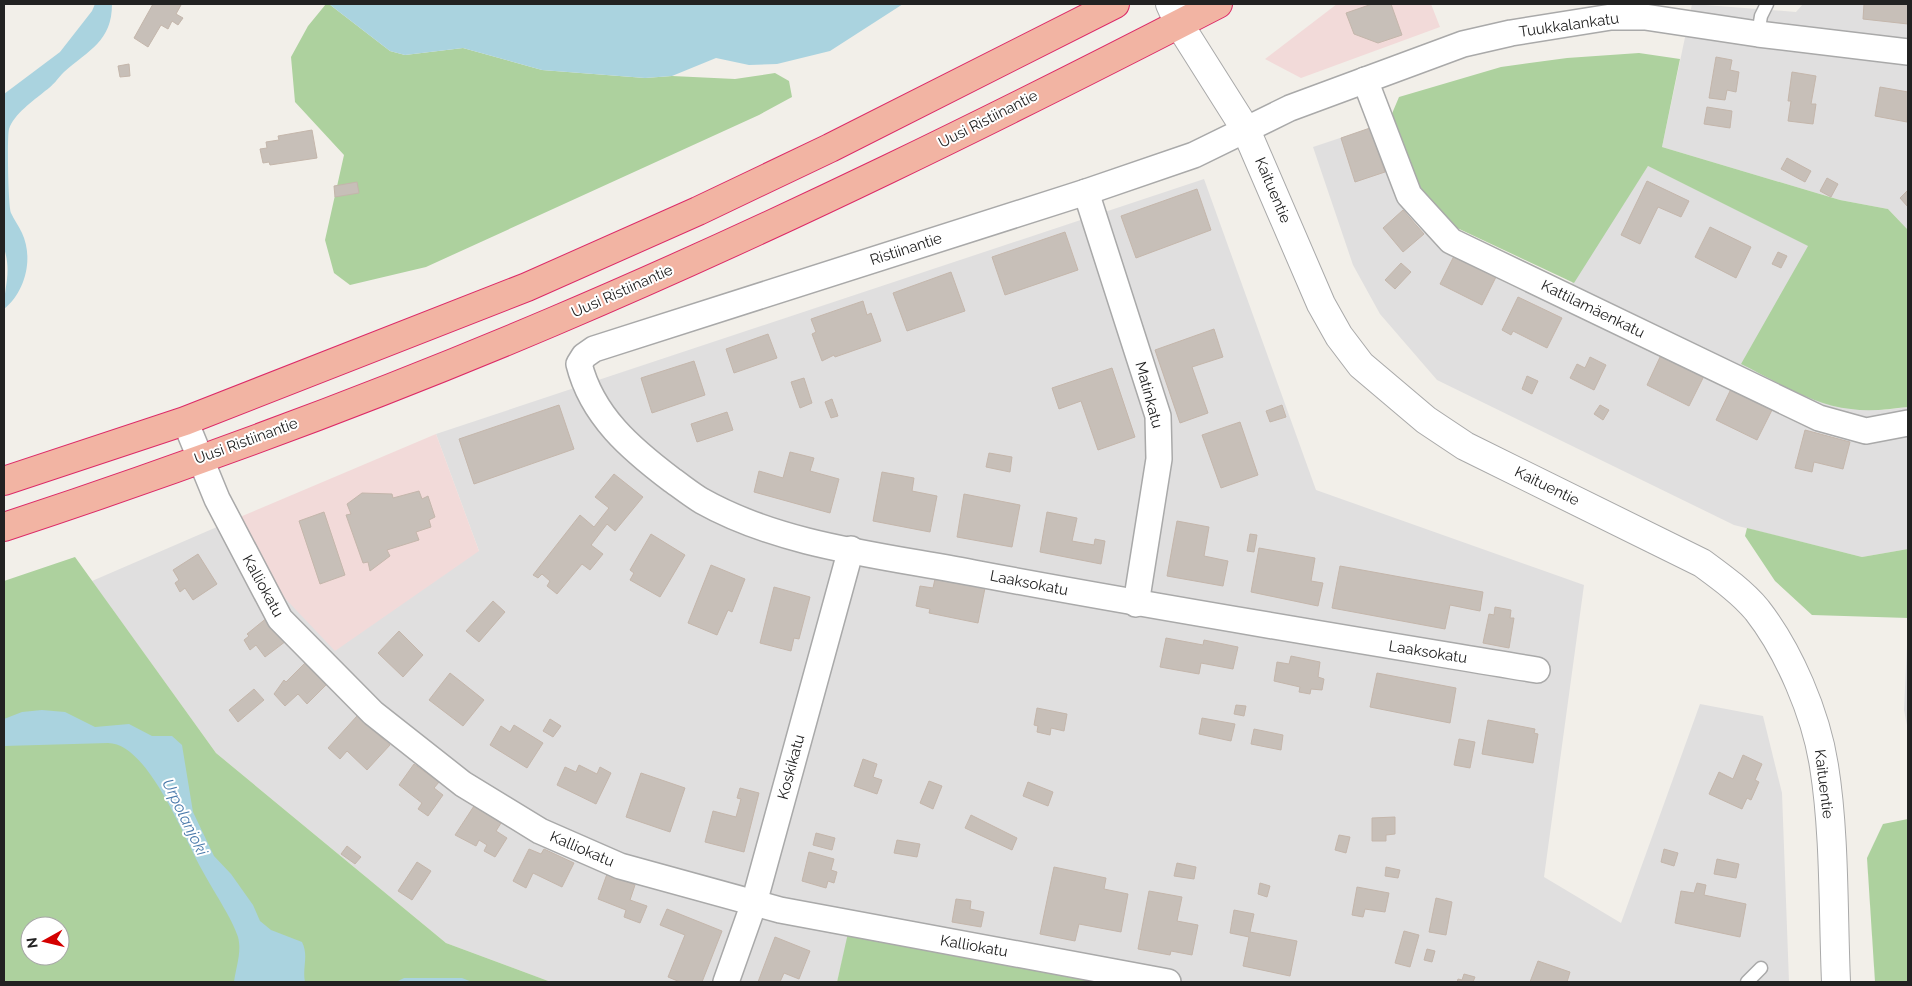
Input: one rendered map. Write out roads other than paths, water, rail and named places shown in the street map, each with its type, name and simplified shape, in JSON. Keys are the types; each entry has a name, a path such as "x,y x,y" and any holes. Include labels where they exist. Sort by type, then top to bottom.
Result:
{"highway":[{"path":"4,481 185,421 527,286 698,212 838,144 1115,4"},
{"name":"Uusi Ristiinantie","path":"4,527 374,395 551,322 835,196 1175,14 1218,4"}],"street":[{"name":"Kaituentie","path":"1175,14 1246,130 1321,304 1339,336 1361,365 1426,420 1465,446 1702,563 1725,580 1756,609 1781,646 1793,673 1814,726 1824,764 1828,798 1836,982"},
{"name":"Tuukkalankatu","path":"1246,130 1290,108 1463,44 1511,33 1611,17 1645,17 1758,34 1908,52"},
{"name":"Kattilamäenkatu","path":"1365,80 1409,195 1451,241 1819,418 1866,431 1908,423"},
{"name":"Ristiinantie","path":"582,375 579,364 584,356 594,349 1086,192 1194,155 1246,130"},
{"name":"Matinkatu","path":"1086,192 1158,416 1159,459 1136,604"},
{"name":"Laaksokatu","path":"582,375 586,388 603,416 622,440 652,465 702,501 777,534 851,550 1136,604 1537,670"},
{"name":"Kalliokatu","path":"185,421 217,499 280,618 381,719 463,784 540,831 620,866 754,904 1168,982"},
{"name":"Koskikatu","path":"726,982 754,904 851,550"}],"lane":[{"path":"1758,34 1761,16 1767,4"},
{"path":"1747,982 1761,968"}],"water":[{"path":"95,4 112,4 111,17 103,36 90,51 24,108 11,123 9,129 8,171 10,208 26,243 27,264 22,284 17,294 4,309 8,272 4,248 4,94 60,52 92,11"},
{"path":"329,4 903,4 830,51 777,64 749,65 716,58 672,76 645,78 542,70 463,48 405,55 390,51"},
{"name":"Urpolanjoki","path":"42,710 65,712 95,727 129,724 152,736 172,736 182,745 193,812 214,856 231,874 253,905 260,921 271,930 302,942 305,952 305,982 234,982 239,943 232,922 202,870 163,794 137,758 123,747 108,743 4,746 4,719 22,712"},
{"path":"404,978 462,978 472,982 396,982"}]}
